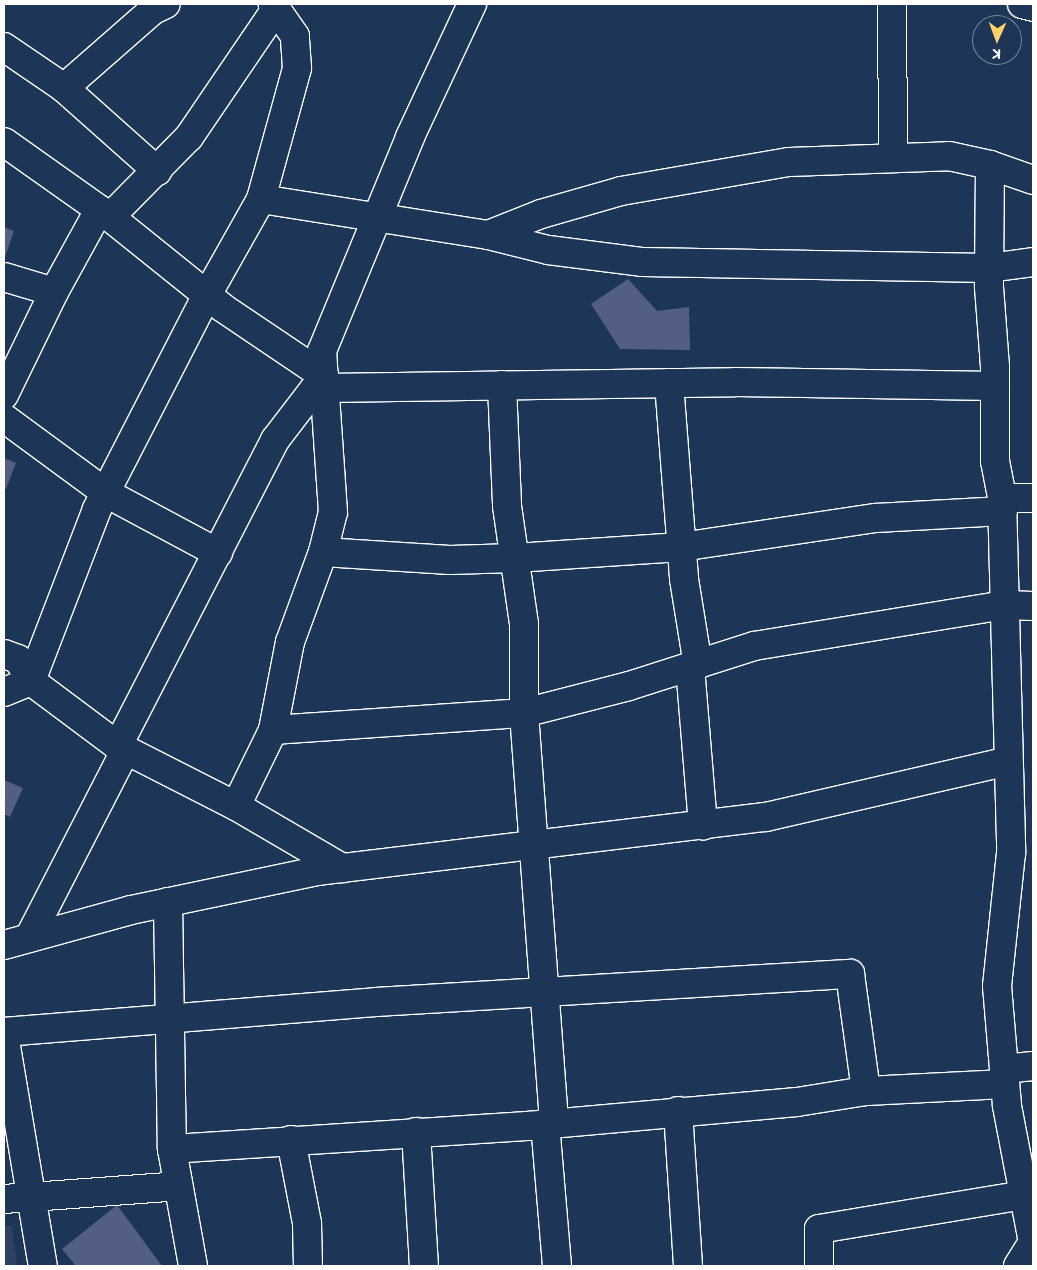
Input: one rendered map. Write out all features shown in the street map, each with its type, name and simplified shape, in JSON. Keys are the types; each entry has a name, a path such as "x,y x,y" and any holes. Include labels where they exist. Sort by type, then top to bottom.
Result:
{"street":[{"path":"64,88 152,10 166,4"},
{"path":"236,806 273,730 290,642 323,552 333,512 322,351 410,137 472,4"},
{"path":"892,4 893,157"},
{"path":"1022,4 1033,7"},
{"path":"4,394 54,292 104,214 157,171 189,138 275,6 294,36 297,68 261,199 207,295 106,494 31,681 4,692"},
{"path":"4,47 64,88 157,171"},
{"path":"4,142 104,214 207,295 324,382 502,385 669,383 996,386"},
{"path":"488,235 541,214 621,191 789,162 949,156 990,165 1033,180"},
{"path":"990,165 989,268 996,386 995,461 1002,505 1008,761 1022,853 997,986 1004,1077 1033,1242 1018,1266"},
{"path":"261,199 488,235 548,250 643,262 989,268 1033,262"},
{"path":"4,277 54,292"},
{"path":"16,942 121,748 275,440 324,382"},
{"path":"669,383 681,546 694,666 703,825"},
{"path":"502,385 508,506 524,624 524,713 533,847 546,993 549,1123 557,1266"},
{"path":"4,418 106,494 218,553"},
{"path":"323,552 450,560 515,558 681,546 876,518 1002,505 1033,498"},
{"path":"273,730 524,713 694,666 754,646 1005,606 1033,606"},
{"path":"4,654 18,659 31,681 121,748 236,806 342,868"},
{"path":"16,942 168,902 342,868 533,847 766,817 1008,761"},
{"path":"168,902 172,1149 193,1266"},
{"path":"43,1266 4,1033 377,1002 850,974 866,1091"},
{"path":"172,1149 549,1123 798,1102 866,1091 1004,1077 1033,1066"},
{"path":"678,1111 688,1266"},
{"path":"416,1132 424,1266"},
{"path":"291,1140 307,1223 308,1266"},
{"path":"4,1199 179,1186"},
{"path":"819,1266 819,1229 1024,1195"}],"shaded area":[{"path":"4,1226 12,1226 17,1266 4,1266"}],"building":[{"path":"4,227 14,231 4,260"},
{"path":"628,279 657,311 689,307 690,350 620,349 591,304"},
{"path":"4,458 16,463 6,489 4,488"},
{"path":"4,780 23,788 10,817 4,814"},
{"path":"117,1205 162,1266 76,1266 62,1249"}]}
